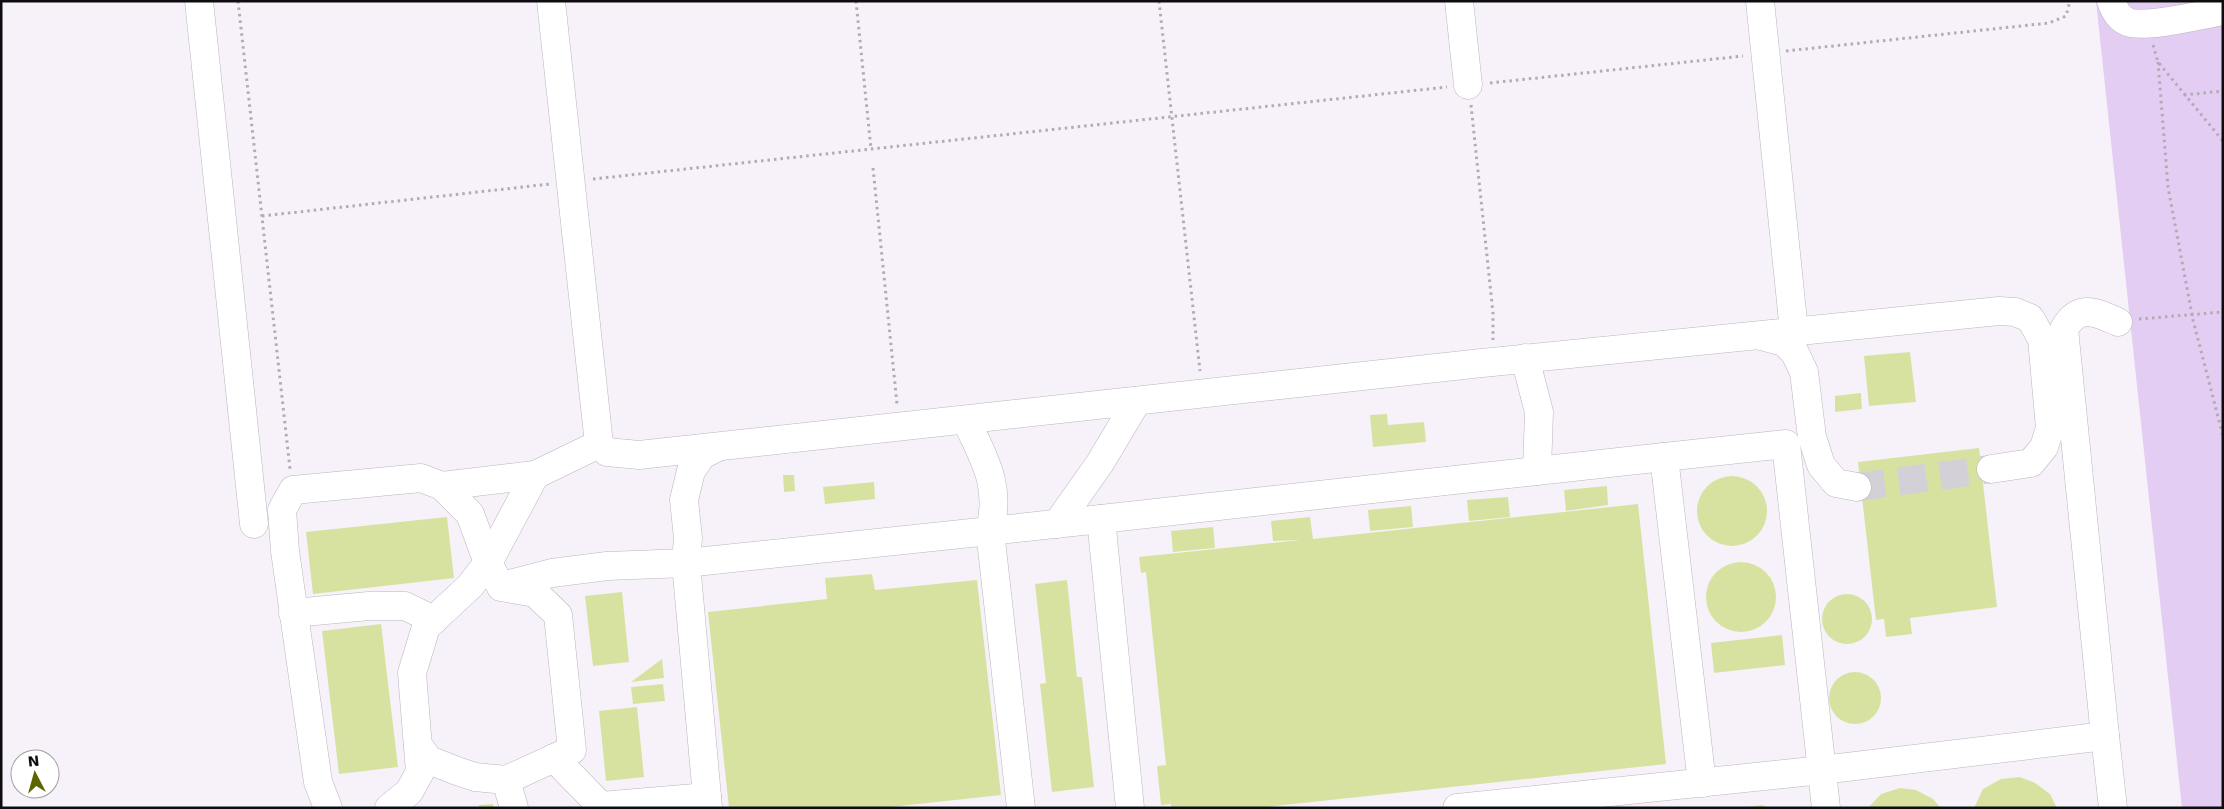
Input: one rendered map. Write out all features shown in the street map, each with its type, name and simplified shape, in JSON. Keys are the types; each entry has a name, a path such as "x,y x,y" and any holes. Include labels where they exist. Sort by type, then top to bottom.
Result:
{"lane":[{"path":"199,1 254,524"},
{"path":"551,1 599,444 607,452 625,455 718,447 1525,358 1999,311 2015,312 2030,318 2042,339 2050,428 2044,447 2031,463 1990,469"},
{"path":"1458,1 1468,85"},
{"path":"1760,1 1794,331"},
{"path":"2111,1 2116,14 2129,23 2147,23 2223,11"},
{"path":"2113,808 2064,329 2074,315 2087,311 2118,322"},
{"path":"1757,335 1784,342 1795,353 1804,372 1812,437 1821,464 1836,483 1857,487"},
{"path":"1525,358 1540,412 1537,471"},
{"path":"1056,524 1100,464 1137,401"},
{"path":"966,420 992,476 994,512 990,531 1021,808"},
{"path":"442,486 535,476 599,444"},
{"path":"293,613 369,606 405,606 443,611 501,586 552,574 608,566 686,563 1786,444 1826,808"},
{"path":"554,758 601,806 708,802 686,563 688,538 684,500 691,471 702,456 718,447"},
{"path":"1664,457 1702,782"},
{"path":"389,808 409,792 420,772 412,673 426,627 470,586 488,563 535,476"},
{"path":"328,808 318,782 285,551 282,510 293,490 422,478 442,486 470,514 488,563 501,586 535,593 558,615 572,750 506,780 475,777 456,771 429,760 418,745"},
{"path":"1101,519 1130,808"},
{"path":"1457,808 1564,802 1702,782 1822,770 2105,736"},
{"path":"506,780 514,808"}],"path":[{"path":"238,1 293,490"},
{"path":"856,1 871,149"},
{"path":"1159,1 1202,394"},
{"path":"262,216 570,181 2049,23 2066,16 2070,1"},
{"path":"2147,23 2158,62 2168,187 2192,313 2223,436"},
{"path":"2158,62 2223,141"},
{"path":"1468,85 1492,312 1493,345 1482,363"},
{"path":"2184,94 2223,92"},
{"path":"873,168 899,427"},
{"path":"2118,322 2192,313 2223,312"}],"shaded area":[{"path":"2096,1 2223,1 2223,808 2182,808"}],"building":[{"path":"1910,352 1916,402 1869,406 1864,356"},
{"path":"1861,393 1862,409 1835,412 1835,396"},
{"path":"1387,414 1388,425 1424,422 1426,442 1373,447 1370,415"},
{"path":"1979,448 1997,607 1910,618 1912,634 1886,637 1884,619 1876,620 1858,462"},
{"path":"783,475 794,475 795,491 784,492"},
{"path":"1732,476 1745,479 1757,486 1764,498 1767,511 1764,524 1757,536 1745,543 1732,546 1719,543 1707,536 1700,524 1697,511 1700,498 1707,486 1719,479"},
{"path":"874,482 875,499 825,504 823,487"},
{"path":"1607,486 1608,505 1566,511 1564,490"},
{"path":"1508,497 1510,517 1469,521 1467,500"},
{"path":"1638,504 1666,764 1257,808 1171,808 1171,804 1161,805 1157,766 1166,765 1146,572 1141,573 1139,557 1300,540 1273,541 1271,521 1310,517 1313,539"},
{"path":"1411,506 1413,527 1370,531 1368,510"},
{"path":"447,517 454,578 313,594 306,532"},
{"path":"1213,527 1215,548 1173,552 1171,531"},
{"path":"1734,562 1748,562 1761,568 1770,577 1776,590 1774,610 1766,622 1748,632 1734,632 1721,626 1712,617 1706,604 1706,590 1712,577 1721,568"},
{"path":"872,574 875,590 977,580 1001,795 882,808 729,808 708,612 827,599 825,578"},
{"path":"1067,580 1077,677 1082,677 1094,787 1052,792 1040,684 1046,683 1035,584"},
{"path":"622,592 629,662 593,666 585,596"},
{"path":"1842,594 1852,594 1865,601 1872,614 1872,624 1865,637 1852,644 1842,644 1833,640 1826,633 1822,624 1822,614 1826,605 1833,598"},
{"path":"381,624 398,767 339,774 322,631"},
{"path":"1782,635 1785,665 1714,673 1711,643"},
{"path":"662,659 664,678 631,682"},
{"path":"1850,672 1860,672 1874,679 1881,693 1881,703 1874,717 1860,724 1850,724 1840,720 1833,713 1829,703 1829,693 1833,683 1840,676"},
{"path":"663,684 665,701 633,704 631,687"},
{"path":"637,707 644,777 606,781 599,711"},
{"path":"2020,777 2035,783 2050,794 2057,808 1974,808 1983,789 2001,779"},
{"path":"1900,788 1916,790 1933,799 1941,808 1868,808 1881,794"},
{"path":"493,804 493,808 479,808 479,805"},
{"path":"1762,805 1769,808 1748,808 1748,807"}],"tunnel":[{"path":"1857,487 1991,469"}]}
